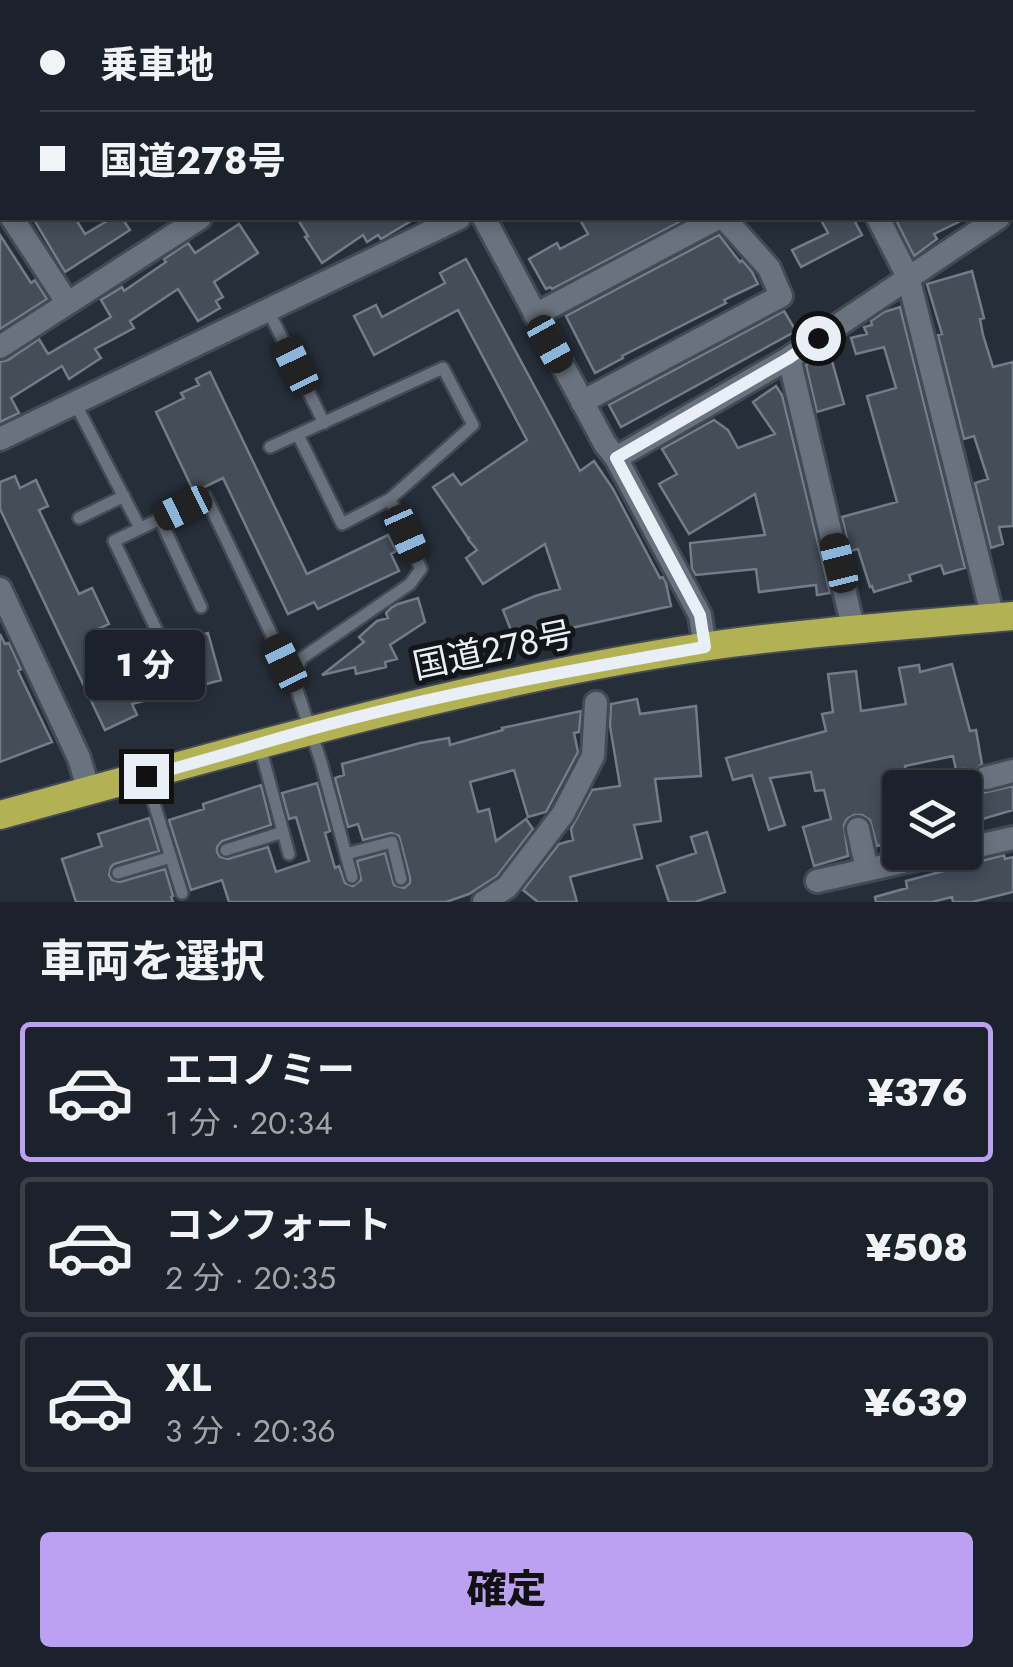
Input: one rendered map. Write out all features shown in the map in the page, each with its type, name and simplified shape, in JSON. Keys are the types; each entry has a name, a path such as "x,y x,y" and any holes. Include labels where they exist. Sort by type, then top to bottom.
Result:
{"highway":[{"name":"国道278号","path":"0,814 310,729 471,692 705,647 1003,617"}],"street":[{"path":"13,220 66,302"},
{"path":"0,347 197,220"},
{"path":"0,439 456,220"},
{"path":"485,220 700,615 705,647"},
{"path":"535,314 717,220"},
{"path":"582,402 780,296 768,268 723,220"},
{"path":"879,220 908,277 1003,617"},
{"path":"616,458 789,358 995,220"},
{"path":"789,358 854,630"},
{"path":"0,589 79,758 89,791"},
{"path":"484,902 509,894 563,814 593,756 596,703"},
{"path":"986,778 1013,772"},
{"path":"858,829 868,870"},
{"path":"982,845 1013,838"},
{"path":"817,881 882,867"}],"lane":[{"path":"268,310 324,423"},
{"path":"270,448 298,435 443,368 474,425 390,499 342,524 298,435"},
{"path":"75,403 140,528"},
{"path":"79,518 124,496"},
{"path":"157,632 114,540 206,497 285,663 296,670"},
{"path":"352,877 322,762 294,681 302,658 410,584 421,569 390,499"},
{"path":"160,519 200,607"},
{"path":"259,744 289,854"},
{"path":"146,776 182,893"},
{"path":"226,850 283,832"},
{"path":"346,854 392,842 401,879"},
{"path":"118,873 170,857"}],"building":[{"path":"34,220 76,220 85,234 109,220 123,220 130,230 65,272"},
{"path":"298,220 413,220 381,239 378,235 367,242 363,235 322,263 305,237 308,236"},
{"path":"580,220 683,220 546,289 529,259 557,243 560,249 588,234"},
{"path":"821,220 854,220 862,235 801,267 792,250 828,233"},
{"path":"896,220 963,220 934,234 937,239 914,256"},
{"path":"239,224 258,253 214,282 223,297 216,301 220,308 198,321 178,289 130,321 134,328 95,349 101,358 69,379 62,366 11,398 19,413 0,422 0,362 39,339 48,354 111,317 101,300 122,287 124,291 188,243 195,253"},
{"path":"0,235 31,283 35,280 47,299 0,329"},
{"path":"719,235 758,284 595,373 566,316"},
{"path":"466,259 580,471 594,461 613,489 666,583 671,606 553,632 550,623 514,638 503,610 560,589 545,544 483,584 466,558 477,550 433,487 453,474 461,485 527,440 458,310 374,355 354,316 376,305 382,317 445,283 440,273"},
{"path":"972,271 993,367 1013,362 1013,526 999,527 1003,544 991,548 975,483 988,479 974,436 964,439 927,284"},
{"path":"900,307 965,568 944,574 941,565 909,575 911,581 874,592 858,549 850,551 842,517 897,502 867,396 896,388 884,347 856,354 851,338 867,334 864,327 872,325 871,321"},
{"path":"784,311 796,331 621,427 609,405"},
{"path":"830,354 844,404 817,412 806,365"},
{"path":"210,372 307,574 388,535 399,571 318,609 314,602 288,614 223,478 194,492 156,412 184,398 181,393 199,385 196,379"},
{"path":"776,386 782,395 830,593 817,595 816,585 759,592 756,569 696,575 690,543 765,535 755,494 689,534 659,484 677,474 662,449 714,420 728,430 738,448 775,434 753,402"},
{"path":"15,476 20,488 36,480 48,506 39,510 79,594 92,588 109,624 96,630 116,671 182,652 179,641 208,633 221,680 132,704 137,715 105,730 0,509 0,482"},
{"path":"418,598 425,622 390,645 397,659 385,662 386,667 356,674 355,667 322,675 364,642 359,637 377,621 388,618 386,613 391,608"},
{"path":"0,634 5,644 9,643 52,742 0,762"},
{"path":"952,664 970,731 976,730 982,764 975,770 956,770 953,756 905,766 906,770 882,770 882,845 877,846 870,820 854,815 844,825 848,856 814,866 803,827 831,819 824,790 815,791 811,772 770,778 785,825 769,830 752,775 733,780 726,758 826,731 822,714 833,712 828,674 856,671 861,711 906,704 899,668 919,665 920,672"},
{"path":"637,699 640,714 696,706 701,776 655,779 661,821 634,825 642,858 570,877 577,902 538,902 523,890 559,844 573,840 571,829 592,790 620,786 610,726 611,704"},
{"path":"581,711 579,732 574,733 578,752 546,812 528,817 514,770 470,782 478,812 489,809 496,841 526,819 533,829 497,876 469,894 446,902 229,902 222,880 191,890 169,820 261,785 271,825 222,841 217,852 228,859 268,847 276,872 309,861 296,817 289,819 282,793 317,783 330,831 325,833 335,868 339,866 345,883 353,886 361,880 357,861 385,853 394,885 404,888 410,878 399,836 391,833 363,840 358,824 348,827 335,778 344,775 342,764 420,743 449,738 450,745 502,728"},
{"path":"1013,786 1013,810 982,819 982,792"},
{"path":"149,818 159,851 114,864 109,875 120,882 165,869 173,902 76,902 62,859 102,846 98,834"},
{"path":"707,832 725,892 695,902 669,902 657,866 696,853 691,837"},
{"path":"1004,855 1005,859 1013,857 1013,892 972,902 953,902 952,897 932,902 876,902 875,897 907,888 906,881 947,870 982,870 982,861"}],"route":[{"path":"146,776 310,729 471,692 705,647 700,615 616,458 818,338"}]}
